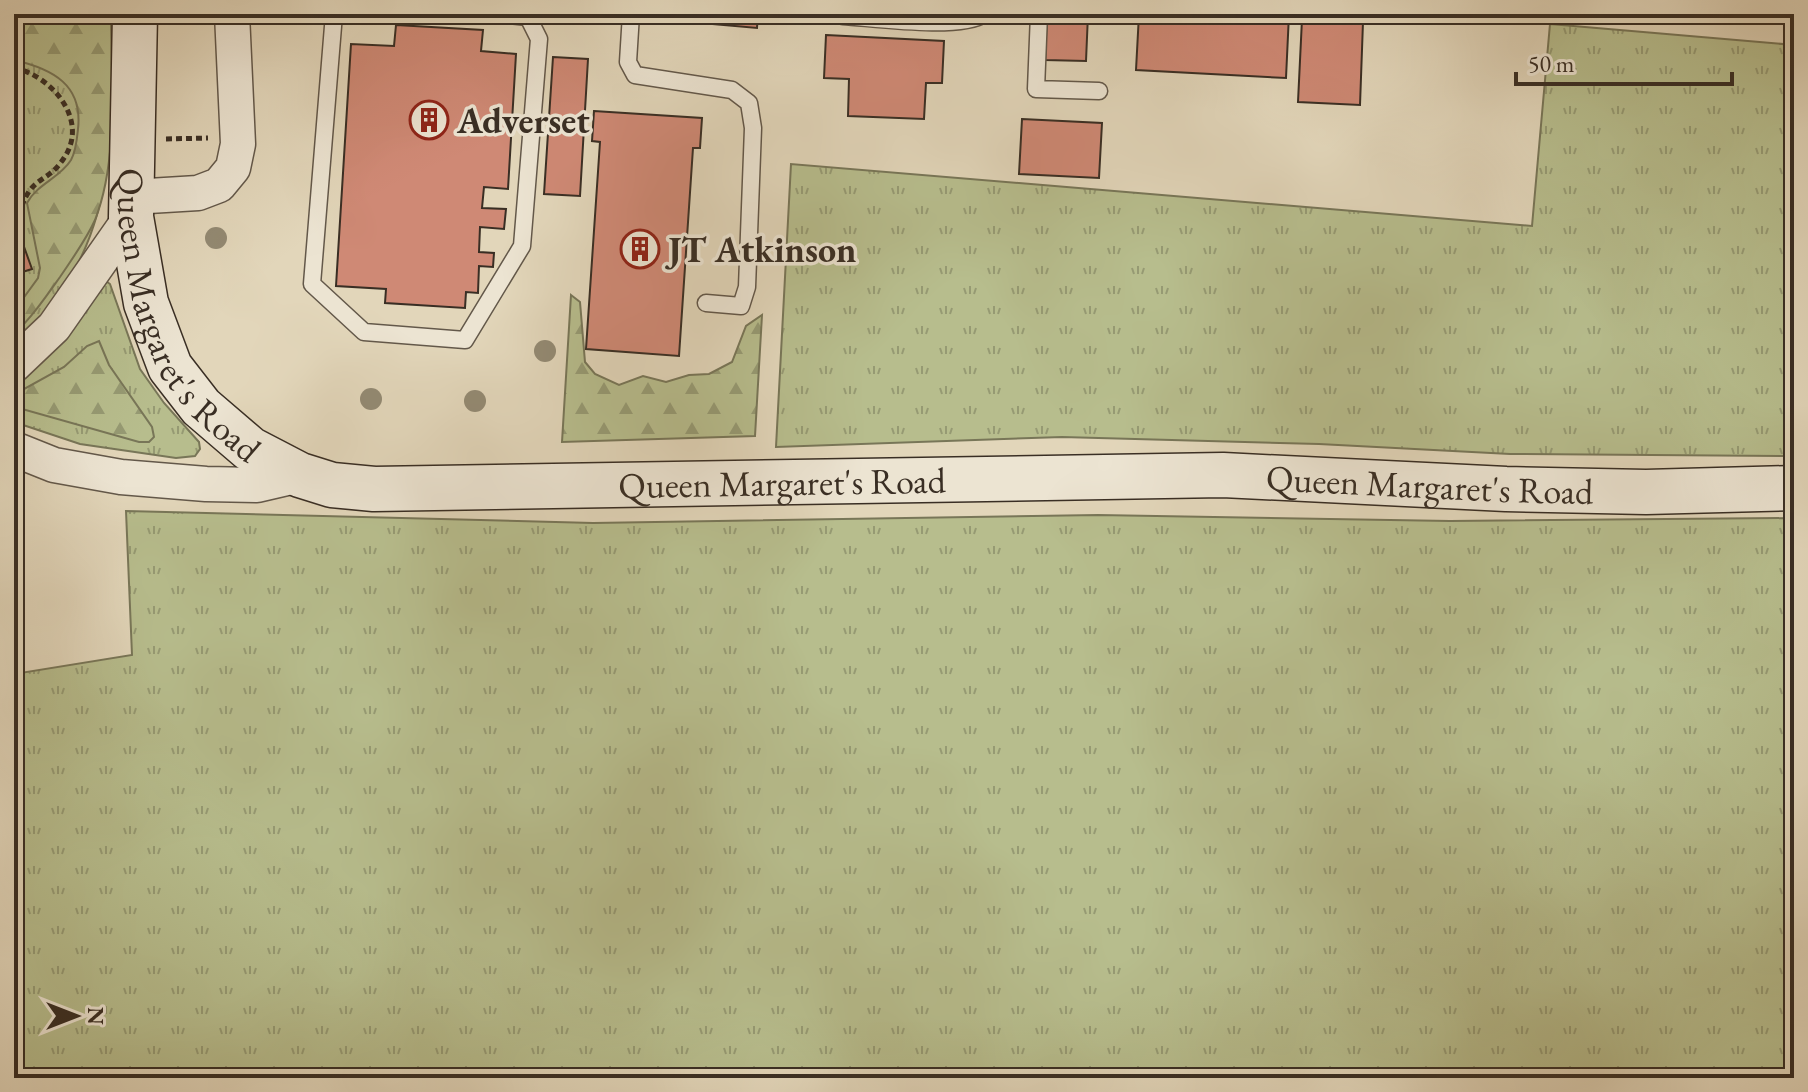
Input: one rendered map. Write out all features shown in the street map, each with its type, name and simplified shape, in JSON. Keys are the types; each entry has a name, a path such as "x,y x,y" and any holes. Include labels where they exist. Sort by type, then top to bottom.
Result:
{"main road":[{"name":"Queen Margaret's Road","path":"135,14 132,207 146,303 170,367 201,407 250,449 300,475 332,485 374,489 1223,475 1615,492 1794,488"}],"street":[{"path":"14,365 54,327 132,207 198,193 219,185 233,168 238,144 232,14"},
{"path":"14,449 54,465 121,477 257,485 300,475"}],"lane":[{"path":"334,14 312,284 364,332 465,340 522,246 539,39 528,17 500,14"},
{"path":"631,14 628,62 635,75 732,90 749,103 753,128 747,287 741,306 706,303"},
{"path":"843,16 950,22 975,20 984,14"},
{"path":"1039,14 1036,89 1099,91"}],"path":[{"path":"14,68 35,75 57,92 66,108 71,137 64,159 30,188 19,216"},
{"path":"157,139 214,138"}],"green space":[{"path":"14,14 111,14 111,116 104,182 86,245 59,295 14,348"},
{"path":"14,14 111,14 112,92 108,171 95,220 60,277 14,334 14,311 38,278 40,268 27,203 71,160 77,141 78,114 76,101 62,81 41,68 14,60"},
{"path":"1550,24 1794,45 1794,456 1510,454 1319,444 1062,437 776,447 791,164 1532,226"},
{"path":"106,281 110,284 140,369 164,403 199,442 200,449 195,456 176,458 80,444 14,422 14,382"},
{"path":"571,295 580,302 585,362 595,374 619,385 643,376 666,382 689,375 709,374 732,362 746,326 762,315 755,436 562,442"},
{"path":"99,341 109,365 152,427 154,437 149,442 139,442 15,407 24,389 64,367 87,346"},
{"path":"126,511 593,523 1098,515 1450,521 1794,518 1794,1078 14,1078 14,674 132,655"}],"building":[{"path":"679,14 758,14 757,28 679,21"},
{"path":"1047,14 1088,14 1086,61 1045,60"},
{"path":"1139,14 1289,14 1286,78 1136,70"},
{"path":"1302,19 1363,22 1360,105 1298,102"},
{"name":"Adverset","path":"396,25 483,30 481,51 516,54 508,189 484,187 482,208 506,209 504,229 480,227 479,252 494,253 493,267 479,266 478,293 466,292 465,308 385,303 386,289 336,286 351,44 394,46"},
{"path":"826,35 944,41 942,83 926,83 924,119 848,116 849,79 824,78"},
{"path":"553,57 588,59 580,196 544,194"},
{"name":"JT Atkinson","path":"594,111 702,118 700,148 693,148 679,356 586,349 600,142 592,141"},
{"path":"1022,119 1102,123 1099,178 1019,174"},
{"path":"14,219 32,269 19,273 14,263"}],"place":[{"name":"Adverset","path":"429,120"},
{"name":"JT Atkinson","path":"640,249"}]}
